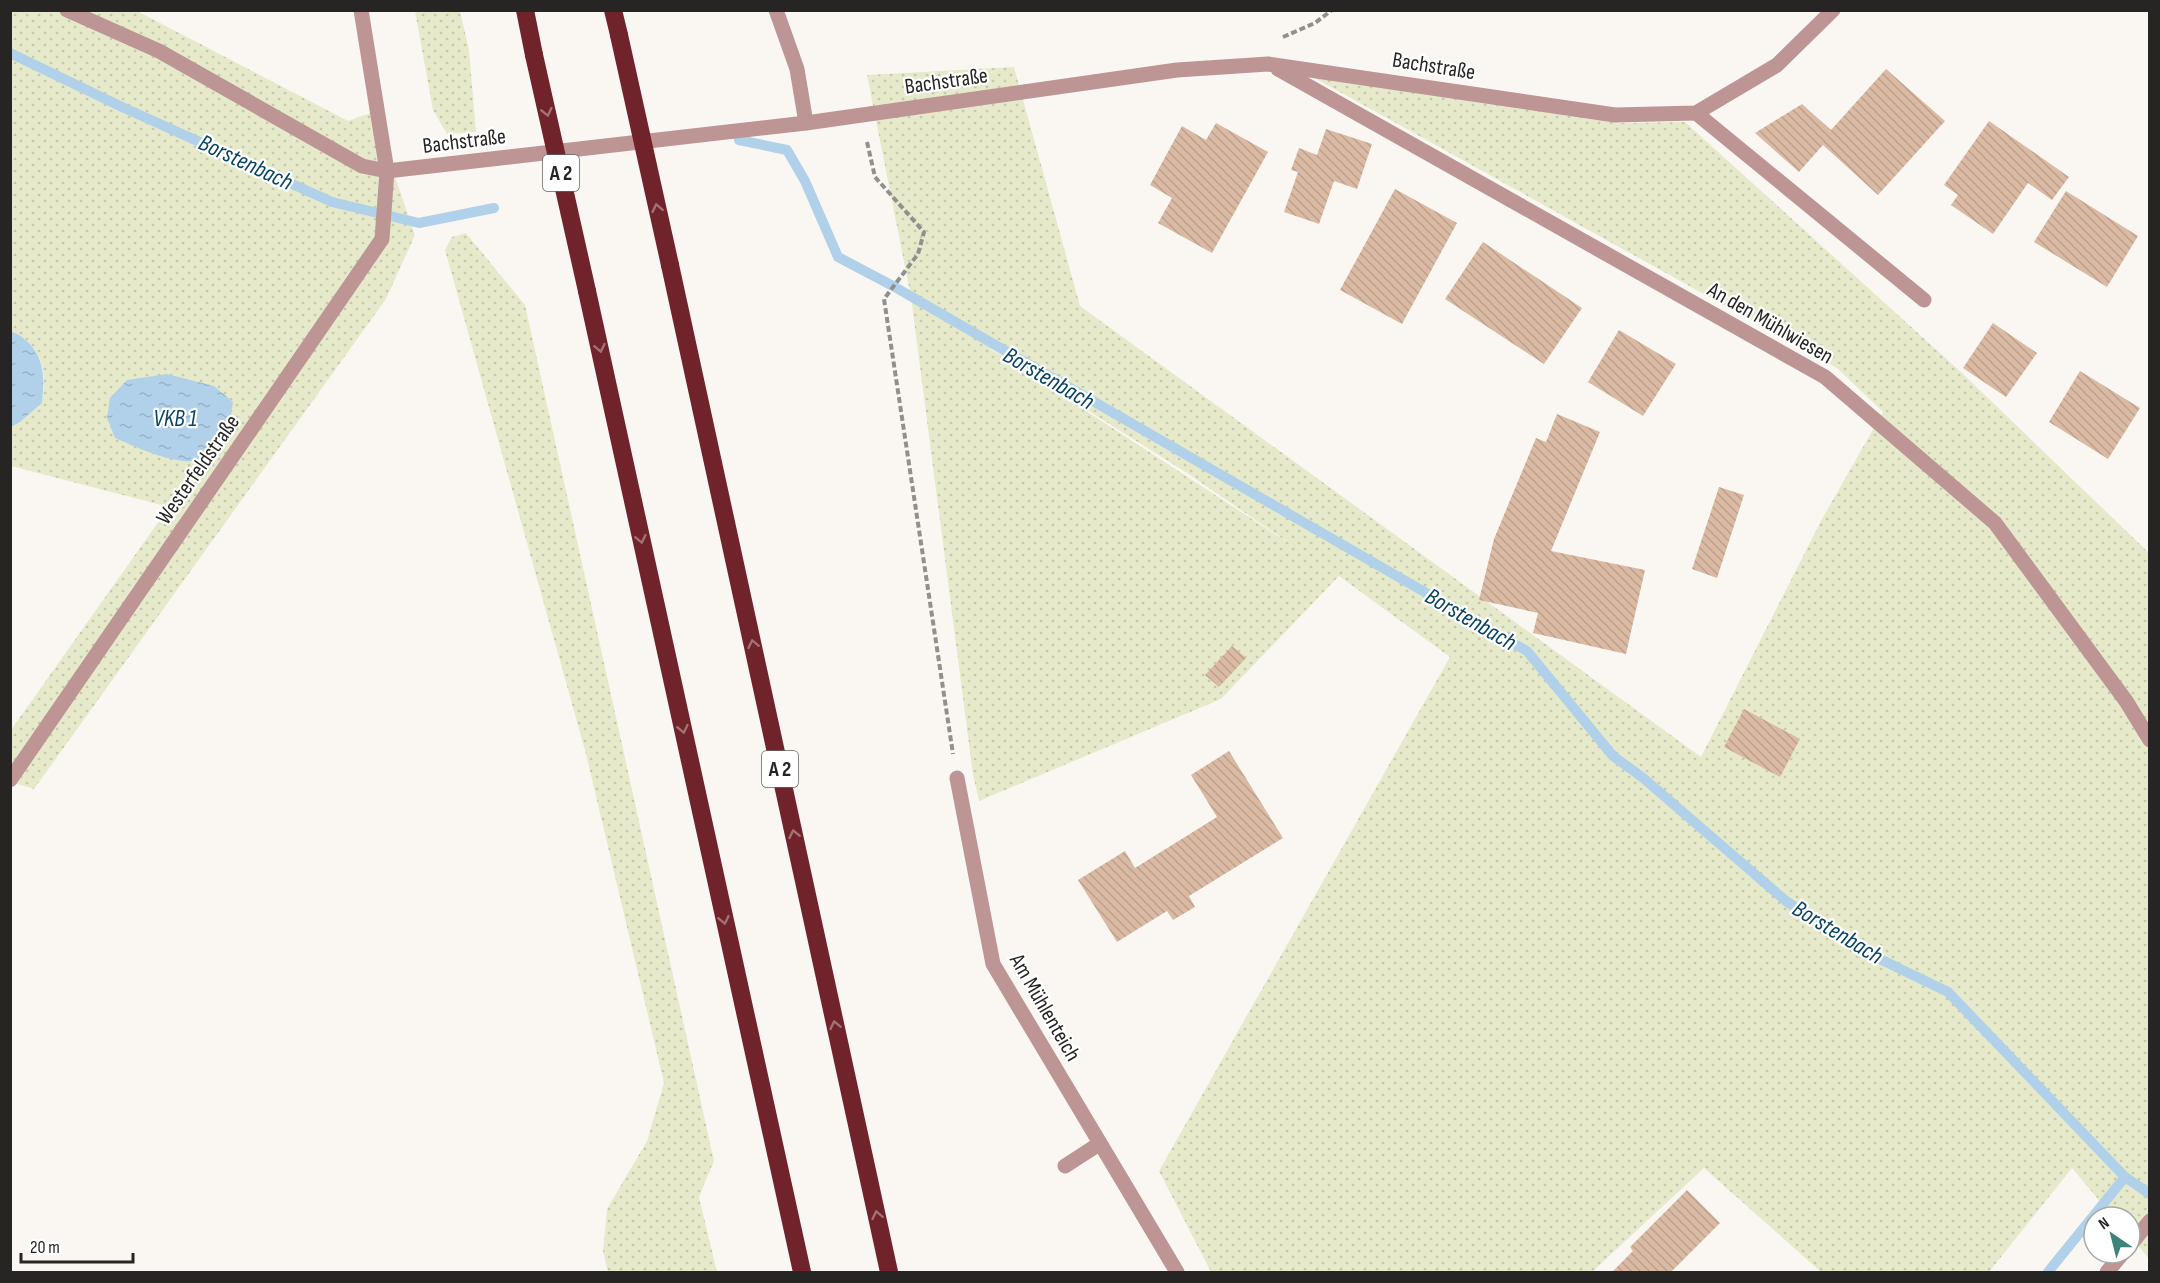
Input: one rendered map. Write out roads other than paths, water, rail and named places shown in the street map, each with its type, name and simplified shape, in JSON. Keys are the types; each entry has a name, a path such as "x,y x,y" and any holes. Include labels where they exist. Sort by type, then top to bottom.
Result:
{"highway":[{"name":"A 2","path":"525,10 801,1272"},
{"name":"A 2","path":"613,10 890,1272"}],"street":[{"name":"Bachstraße","path":"67,10 159,51 362,166 386,177 806,123 1177,70 1268,64 1615,115 1696,113 1777,64 1833,10"},
{"name":"Westerfeldstraße","path":"10,780 382,239 386,177 361,10"},
{"path":"776,10 797,69 806,123"},
{"name":"An den Mühlwiesen","path":"1268,64 1825,377 1995,523 2126,701 2150,740"},
{"path":"1696,113 1924,300"},
{"name":"Am Mühlenteich","path":"957,777 993,964 1177,1272"},
{"path":"1065,1166 1100,1144"}],"water":[{"path":"11,331 22,337 36,352 43,381 42,403 11,427"},
{"name":"VKB 1","path":"167,374 214,386 233,402 225,439 214,455 202,460 172,459 115,438 107,418 110,398 127,380"}],"waterway":[{"name":"Borstenbach","path":"10,53 120,106 332,202 419,223 494,208"},
{"name":"Borstenbach","path":"739,140 787,150 805,181 838,257 893,286 1527,651 1613,756 1642,777 1786,901 1855,947 1948,992 2125,1177 2150,1194"},
{"path":"2048,1272 2125,1177"}]}
